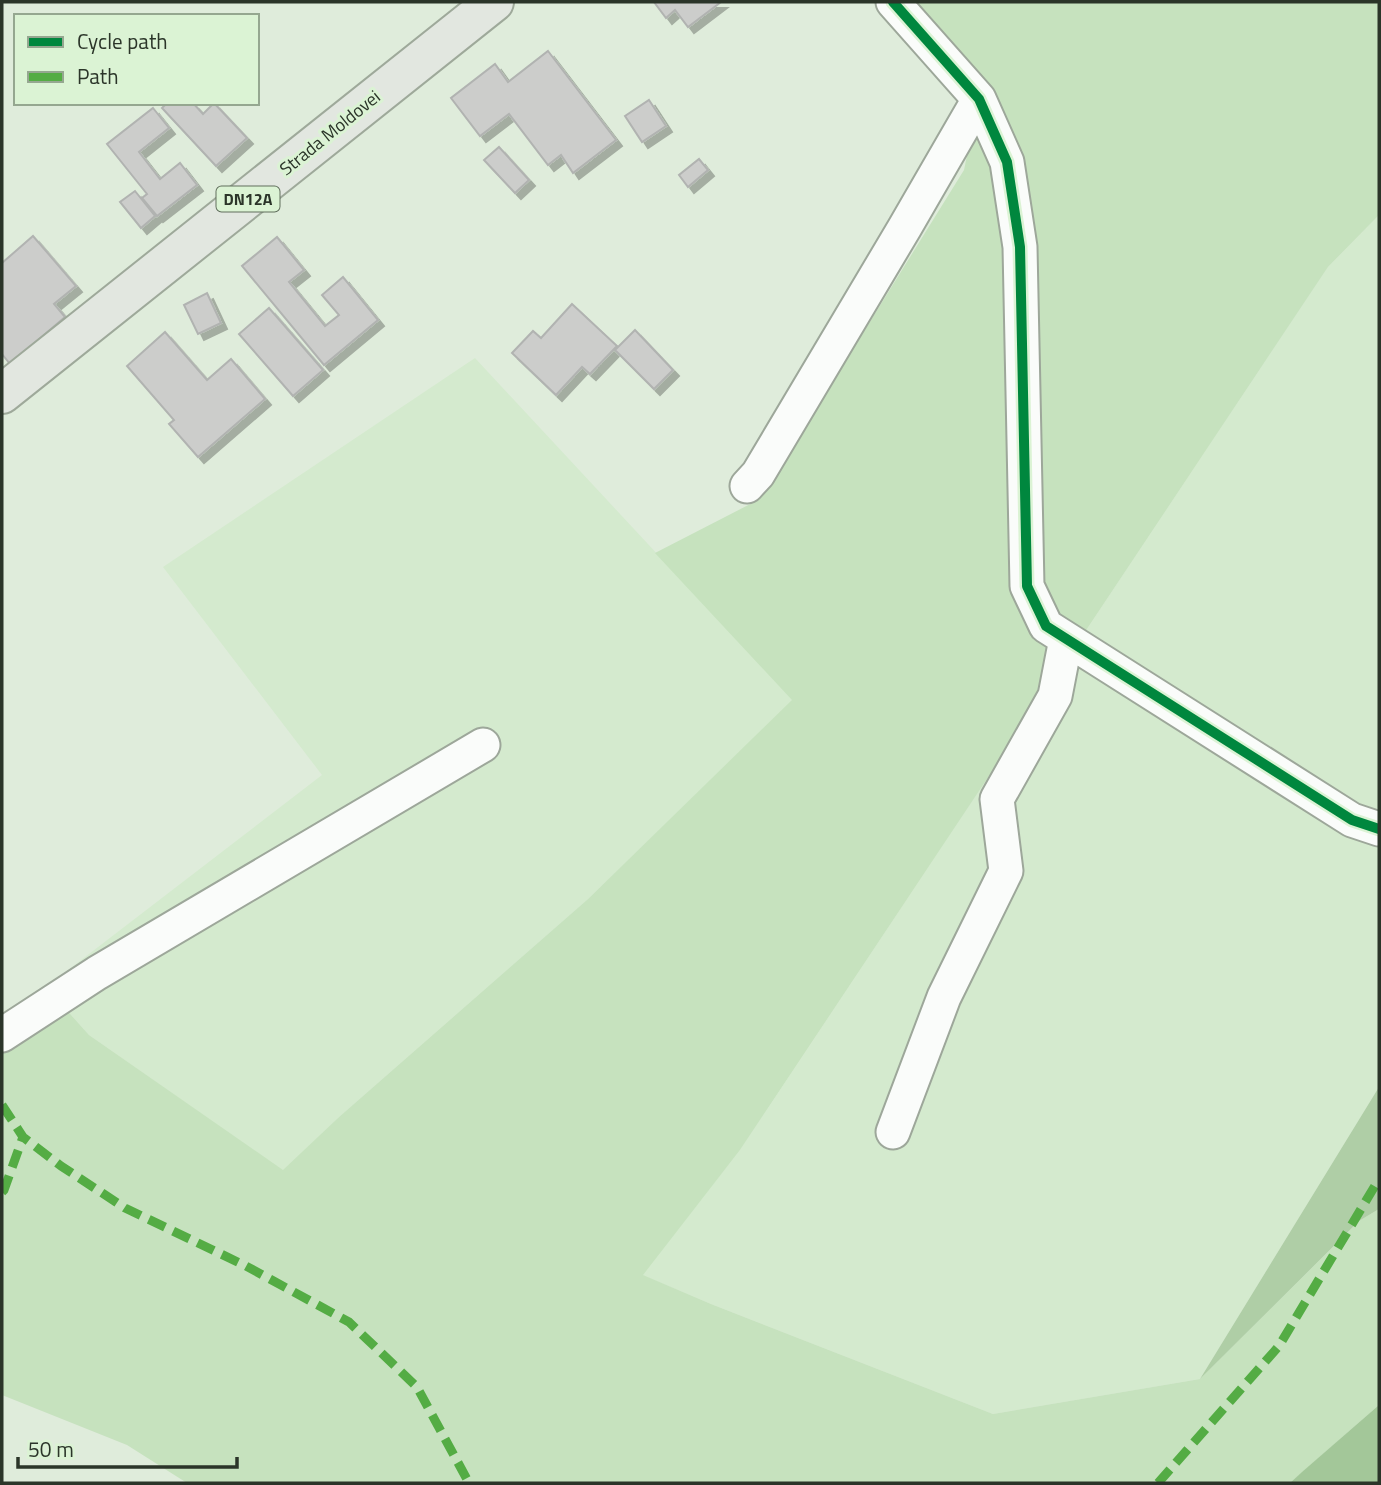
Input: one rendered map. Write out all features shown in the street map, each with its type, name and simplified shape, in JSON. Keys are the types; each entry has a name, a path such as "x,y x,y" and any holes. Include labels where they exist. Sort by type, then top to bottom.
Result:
{"main road":[{"name":"Strada Moldovei","path":"2,394 494,2"}],"street":[{"path":"893,2 979,99 1007,162 1020,247 1027,586 1046,626 1352,820 1379,829"},
{"path":"747,486 758,474 979,99"},
{"path":"893,1132 944,997 1006,871 997,799 1055,696 1066,639"},
{"path":"2,1035 97,973 483,745"}],"shaded area":[{"path":"886,2 1379,2 1379,215 1328,267 740,1150 643,1275 993,1414 1200,1379 1359,1221 1379,1209 1379,1405 1290,1483 187,1483 127,1445 2,1395 2,1020 46,987 89,1035 283,1170 339,1117 588,899 792,700 655,553 760,499 964,170 980,93"},
{"path":"1379,215 1379,1087 1200,1379 993,1414 642,1275 740,1150 1328,267"},
{"path":"475,358 793,700 588,899 339,1117 283,1171 89,1035 46,987 322,775 163,567"},
{"path":"1379,1087 1379,1209 1359,1221 1200,1379"},
{"path":"1379,1405 1379,1483 1290,1483 1302,1472"}],"building":[{"path":"654,2 721,2 688,27 675,10 666,18"},
{"path":"548,51 616,140 573,173 561,155 548,165 509,114 480,136 451,98 495,64 508,82"},
{"path":"649,100 666,126 642,142 625,116"},
{"path":"165,105 195,105 203,114 212,105 216,105 247,138 216,166 162,108"},
{"path":"153,108 169,128 139,152 160,179 180,163 197,185 157,216 142,198 147,194 107,144"},
{"path":"499,147 529,180 515,193 484,160"},
{"path":"699,159 708,170 688,187 679,175"},
{"path":"135,191 155,216 141,228 120,202"},
{"path":"33,236 76,286 54,304 65,317 10,364 2,354 2,263"},
{"path":"277,237 304,270 289,282 325,326 339,315 322,295 343,277 378,320 324,365 242,266"},
{"path":"207,293 221,323 198,334 184,305"},
{"path":"572,304 617,346 590,374 582,367 556,395 512,353 533,331 541,338"},
{"path":"269,308 323,370 293,396 239,334"},
{"path":"635,330 673,370 654,389 615,350"},
{"path":"165,332 207,380 231,359 265,399 198,457 169,424 174,420 127,366"}],"marked path":[{"path":"2,1105 23,1137 125,1208 246,1266 349,1322 417,1387 469,1483"},
{"path":"2,1192 23,1137"},
{"path":"1158,1483 1279,1346 1379,1179"}],"cycle path":[{"path":"893,2 979,99 1007,162 1020,247 1027,586 1046,626 1352,820 1379,829"}]}
